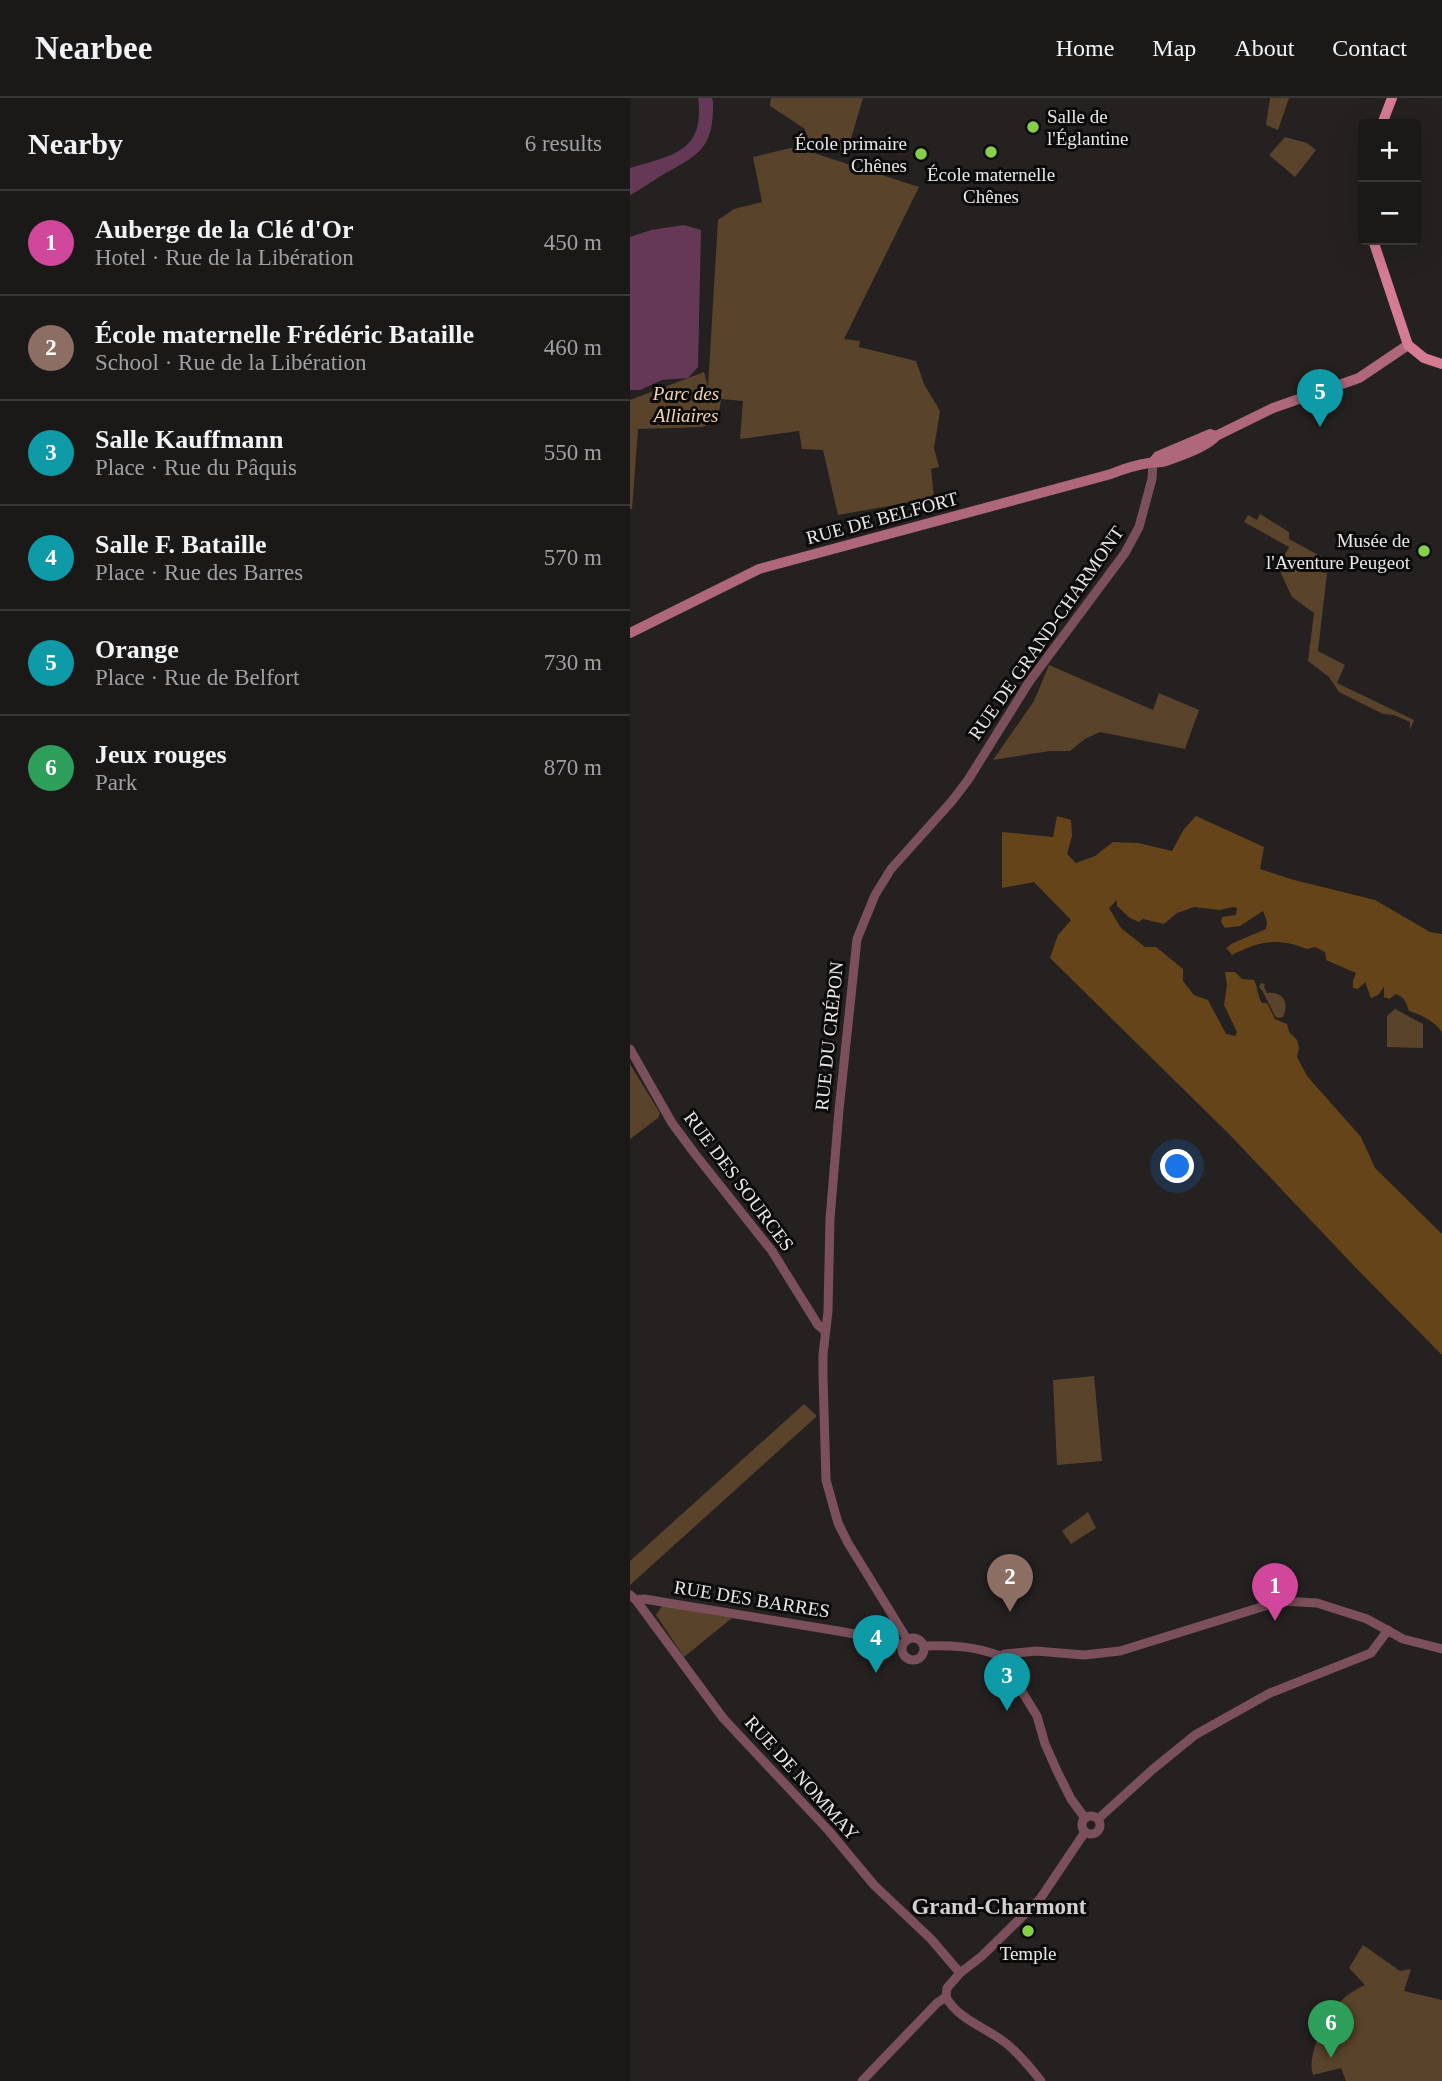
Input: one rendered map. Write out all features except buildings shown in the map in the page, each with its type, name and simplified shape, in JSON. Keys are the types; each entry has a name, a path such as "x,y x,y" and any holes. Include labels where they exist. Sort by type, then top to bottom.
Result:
{"main road":[{"path":"1384,119 1392,98"},
{"path":"1375,245 1408,345 1424,358 1442,364"},
{"path":"1408,345 1442,357"},
{"name":"RUE DE BELFORT","path":"630,633 759,569 1153,462 1158,456 1210,434 1216,436 1273,408 1359,378 1408,345"}],"street":[{"name":"RUE DE GRAND-CHARMONT","path":"968,780 1030,682 1137,533 1152,478 1153,462"},
{"name":"RUE DU CRÉPON","path":"905,1642 848,1543 831,1503 826,1480 823,1366 828,1311 830,1219 857,939 875,895 891,869 968,780"},
{"name":"RUE DES SOURCES","path":"630,1049 673,1123 701,1163 772,1251 818,1325 825,1331"},
{"name":"RUE DES BARRES","path":"633,1598 838,1631 882,1639 890,1644 905,1642"},
{"name":"RUE DE NOMMAY","path":"633,1598 723,1718 829,1831 874,1885 936,1944 960,1973"},
{"path":"924,1646 974,1648 1000,1656 1030,1651 1083,1655 1121,1651 1281,1601 1317,1603 1367,1619 1403,1639 1442,1649"},
{"path":"1098,1819 1195,1735 1270,1693 1371,1653 1388,1630"},
{"path":"915,1638 924,1646 919,1658 910,1660 902,1651 905,1642 915,1638"},
{"path":"1000,1656 1037,1716 1045,1744 1071,1799 1085,1818"},
{"path":"1094,1816 1098,1819 1101,1824 1096,1833 1085,1832 1082,1823 1085,1818 1094,1816"},
{"path":"1041,2081 1008,2046 950,2004 946,1997 947,1987 1035,1905 1085,1832"},
{"path":"862,2081 937,2003 946,1997"}],"green space":[{"path":"771,98 863,98 847,152 804,139 805,129 770,106"},
{"path":"1270,98 1289,98 1278,130 1266,125"},
{"path":"1285,137 1307,143 1316,150 1295,177 1269,155"},
{"name":"Parc des Alliaires","path":"795,147 919,187 844,339 860,341 859,347 916,361 924,384 940,411 934,448 939,467 931,469 934,498 838,515 823,450 802,449 799,431 740,439 743,401 721,399 718,420 703,427 638,429 630,509 630,400 704,372 708,387 718,220 734,209 762,202 753,157"},
{"path":"1260,514 1289,532 1289,539 1322,557 1321,572 1327,573 1318,651 1345,665 1337,683 1414,720 1410,730 1410,722 1394,715 1383,714 1339,692 1329,677 1308,661 1314,613 1292,597 1278,567 1289,547 1244,522 1248,515 1257,520"},
{"path":"1049,665 1153,710 1159,693 1199,710 1185,749 1100,732 1085,739 1070,751 1050,751 993,760 1034,701"},
{"path":"1261,983 1265,984 1267,993 1277,994 1284,999 1286,1007 1283,1017 1275,1016 1259,987"},
{"path":"1395,1009 1423,1024 1423,1048 1387,1047 1387,1016"},
{"path":"630,1064 660,1113 658,1118 630,1139"},
{"path":"1094,1376 1102,1461 1057,1465 1053,1380"},
{"path":"804,1404 816,1417 630,1585 630,1561"},
{"path":"1088,1512 1096,1528 1071,1544 1062,1531"},
{"path":"662,1606 732,1618 684,1657 656,1615"},
{"path":"1363,1945 1400,1971 1411,1969 1404,1991 1442,2000 1442,2081 1346,2081 1341,2068 1313,2075 1312,2057 1324,2025 1342,2000 1365,1985 1349,1968"}],"shaded area":[{"path":"698,98 712,98 713,102 710,131 701,150 630,195 630,168 672,154 691,140 699,116"},
{"path":"684,225 701,230 698,367 688,378 662,380 640,390 630,390 630,237 651,230"},
{"path":"1057,816 1071,820 1072,836 1067,854 1076,863 1095,856 1113,842 1138,843 1172,851 1184,829 1196,816 1264,847 1260,869 1375,900 1430,932 1442,934 1442,1033 1428,1019 1409,1011 1405,1001 1396,994 1389,999 1384,997 1384,987 1378,995 1371,998 1365,982 1358,989 1353,988 1356,973 1326,960 1325,952 1315,947 1307,949 1287,943 1269,942 1251,946 1232,955 1226,948 1266,929 1267,922 1263,911 1240,926 1225,928 1221,922 1222,917 1236,915 1237,908 1220,910 1194,907 1177,913 1164,924 1143,919 1139,922 1130,918 1117,906 1117,900 1109,908 1121,928 1145,947 1156,947 1183,969 1183,981 1194,995 1208,1000 1226,1034 1235,1036 1237,1032 1224,1005 1227,985 1225,972 1235,972 1242,979 1254,980 1262,1003 1267,1003 1275,1019 1287,1024 1289,1032 1297,1040 1297,1057 1307,1076 1361,1137 1375,1168 1442,1234 1442,1355 1229,1134 1050,958 1058,935 1071,920 1034,882 1002,888 1002,832 1053,837"}],"place":[{"name":"Salle de l'Églantine","path":"1033,127"},
{"name":"École maternelle Chênes","path":"991,152"},
{"name":"École primaire Chênes","path":"921,154"},
{"name":"Orange","path":"1320,427"},
{"name":"Musée de l'Aventure Peugeot","path":"1424,551"},
{"name":"École maternelle Frédéric Bataille","path":"1010,1612"},
{"name":"Auberge de la Clé d'Or","path":"1275,1621"},
{"name":"Salle F. Bataille","path":"876,1673"},
{"name":"Salle Kauffmann","path":"1007,1711"},
{"name":"Temple","path":"1028,1931"},
{"name":"Jeux rouges","path":"1331,2058"}],"district":[{"name":"Grand-Charmont","path":"999,1906"}]}
